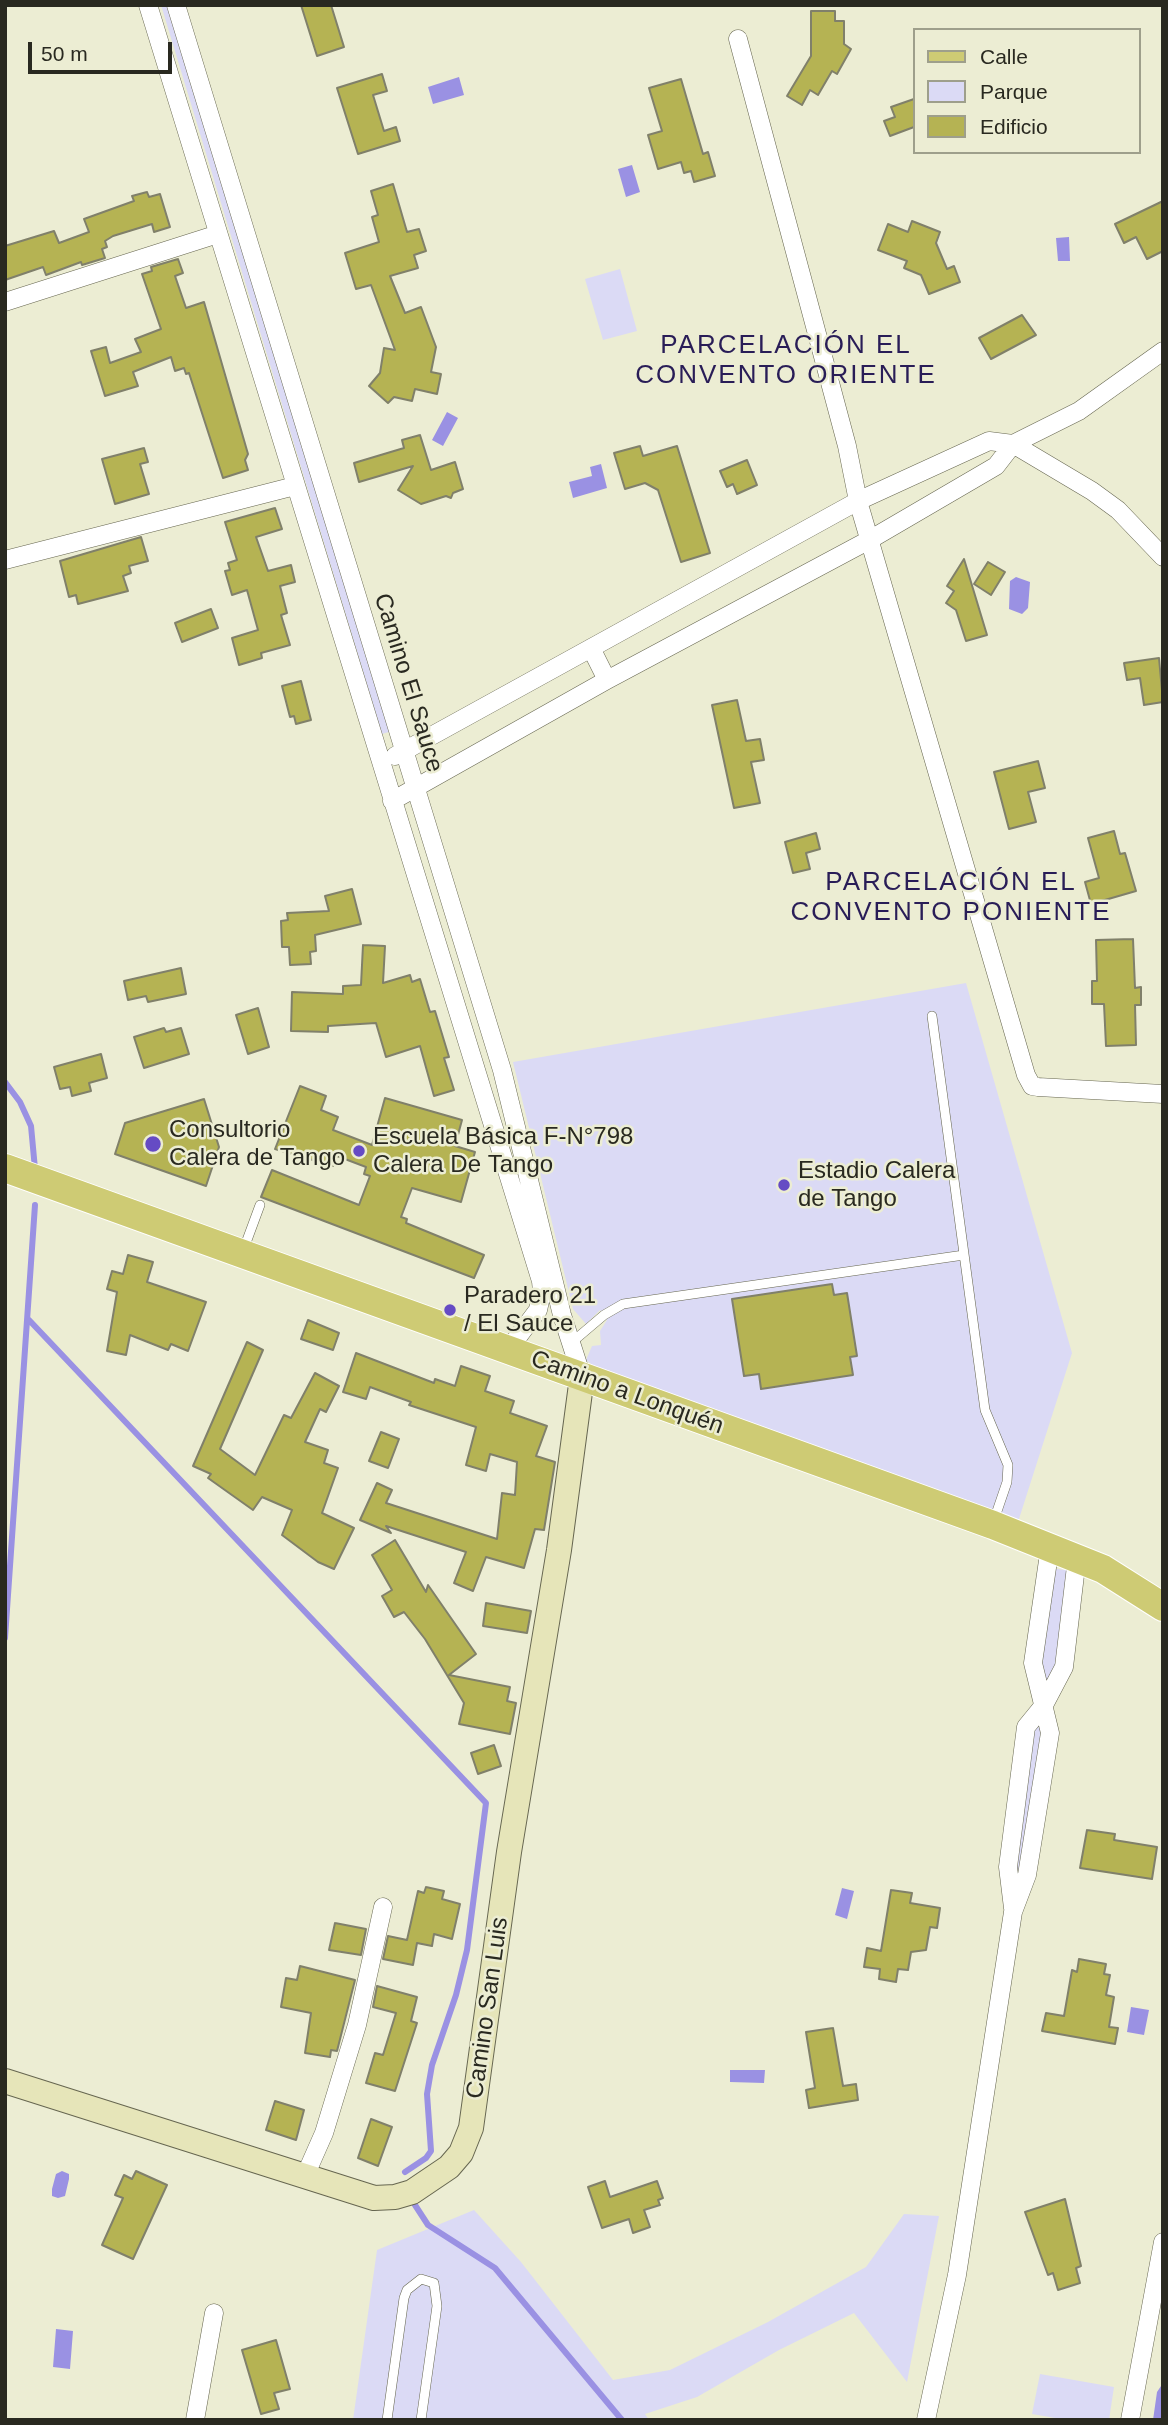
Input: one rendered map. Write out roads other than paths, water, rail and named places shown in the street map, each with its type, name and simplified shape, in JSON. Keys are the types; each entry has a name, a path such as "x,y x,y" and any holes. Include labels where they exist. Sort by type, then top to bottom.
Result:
{"main road":[{"name":"Camino a Lonquén","path":"5,1168 993,1525 1077,1558 1130,1583 1163,1607"}],"street":[{"name":"Camino El Sauce","path":"148,5 541,1281 538,1311"},
{"name":"Camino El Sauce","path":"176,5 502,1070 562,1315 582,1377"},
{"path":"738,39 847,446 858,501 1030,1083 1038,1087 1163,1094"},
{"path":"5,302 218,234"},
{"path":"392,800 607,680 871,539 996,466 1013,444 1079,411 1163,351"},
{"path":"380,765 858,501 989,441 1013,444 1118,510 1163,557"},
{"path":"5,560 295,486"},
{"path":"591,648 607,680"},
{"path":"508,1350 538,1311 562,1315"},
{"name":"Camino San Luis","path":"5,2081 374,2198 395,2197 412,2192 449,2167 461,2153 471,2128 509,1852 559,1550 582,1377"},
{"path":"926,2420 957,2275 1013,1912 1027,1875 1050,1732 1033,1663 1050,1547"},
{"path":"1044,1705 1063,1667 1077,1558"},
{"path":"305,2176 324,2133 356,2025 383,1907"},
{"path":"1130,2420 1163,2242"},
{"path":"195,2420 214,2313"}],"lane":[{"path":"932,1016 985,1410 1008,1465 1007,1482 993,1525"},
{"path":"242,1252 260,1205"},
{"path":"571,1343 604,1315 623,1304 964,1255"},
{"path":"387,2420 404,2298 407,2290 421,2279 434,2283 437,2306 421,2420"}],"waterway":[{"path":"5,1082 20,1102 31,1126 35,1169"},
{"path":"5,1638 35,1205"},
{"path":"29,1320 486,1803 467,1950 456,1995 432,2065 427,2094 431,2151 426,2158 405,2172"},
{"path":"415,2205 428,2225 495,2268 622,2420"}],"place":[{"name":"Consultorio Calera de Tango","path":"153,1144"},
{"name":"Escuela Básica F-N°798 Calera De Tango","path":"359,1151"},
{"name":"Estadio Calera de Tango","path":"784,1185"},
{"name":"Paradero 21 / El Sauce","path":"450,1310"}],"district":[{"name":"PARCELACIÓN EL CONVENTO ORIENTE","path":"786,361"},
{"name":"PARCELACIÓN EL CONVENTO PONIENTE","path":"951,898"}]}
